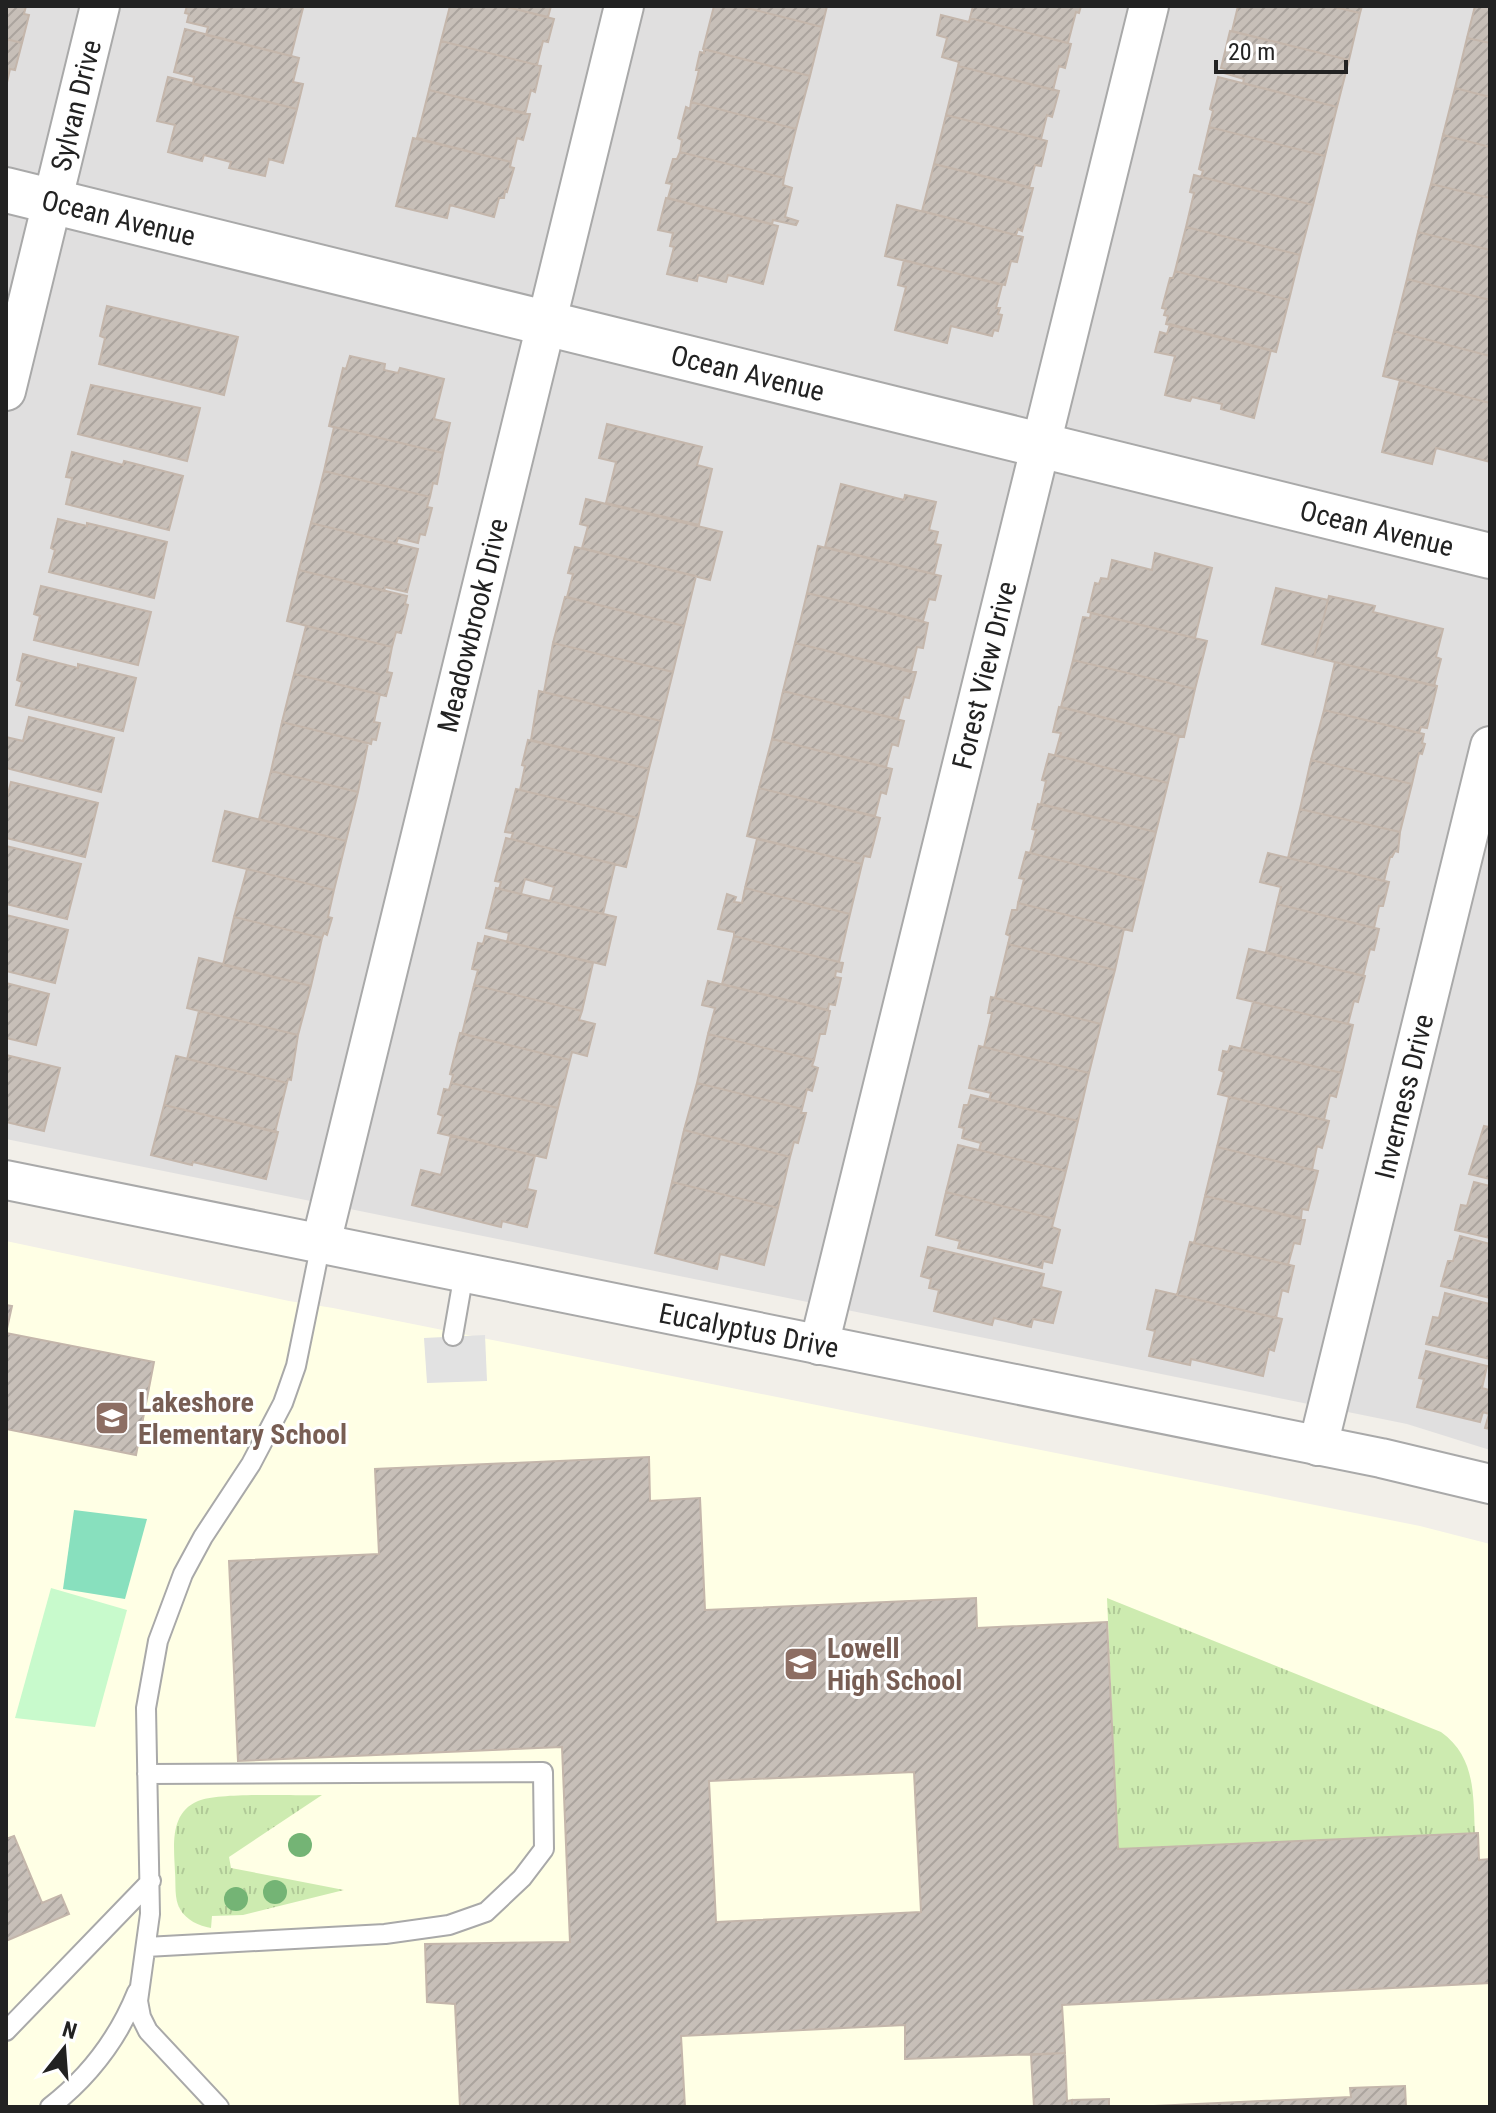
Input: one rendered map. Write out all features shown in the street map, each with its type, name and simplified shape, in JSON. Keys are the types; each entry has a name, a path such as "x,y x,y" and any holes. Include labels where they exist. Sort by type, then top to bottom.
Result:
{"street":[{"name":"Sylvan Drive","path":"6,391 100,6"},
{"name":"Meadowbrook Drive","path":"321,1243 624,6"},
{"name":"Forest View Drive","path":"819,1345 1149,6"},
{"name":"Ocean Avenue","path":"6,190 1490,556"},
{"name":"Inverness Drive","path":"1318,1446 1490,746"},
{"name":"Eucalyptus Drive","path":"6,1180 1445,1472 1490,1484"}],"lane":[{"path":"219,2107 148,2031 138,2001 151,1881 146,1708 158,1641 183,1574 203,1537 251,1464 283,1403 296,1366 321,1243"},
{"path":"453,1336 464,1273"},
{"path":"146,1947 385,1934 449,1925 486,1912 522,1878 544,1849 543,1772 147,1774"},
{"path":"6,2031 151,1881"},
{"path":"50,2107 76,2088 99,2061 129,2011 139,1986"}],"shaded area":[{"path":"6,6 1490,6 1490,1450 1407,1424 6,1139"},
{"name":"Lowell High School","path":"6,1241 289,1301 1420,1526 1490,1544 1490,2107 6,2107"},
{"path":"485,1335 487,1381 427,1383 424,1338"}],"green space":[{"path":"74,1510 147,1519 125,1599 63,1589"},
{"path":"51,1588 127,1610 95,1727 15,1718"},
{"path":"1107,1598 1441,1732 1461,1753 1467,1765 1473,1791 1475,1834 1118,1849"},
{"path":"322,1795 229,1857 231,1868 344,1890 243,1915 212,1916 211,1928 193,1922 183,1913 176,1896 174,1842 178,1822 189,1806 223,1796"}],"building":[{"path":"6,6 26,6 24,14 29,15 22,43 6,39"},
{"path":"187,6 303,8 291,56 206,35 208,27 187,22"},
{"path":"450,6 503,6 554,19 548,42 543,41 537,65 441,41"},
{"path":"503,6 551,6 548,17"},
{"path":"714,6 739,6 822,27 810,76 703,49"},
{"path":"739,6 827,6 822,27"},
{"path":"973,6 1081,6 1079,13 1076,12 1068,43 970,18"},
{"path":"1238,6 1330,6 1360,13 1349,60 1232,31"},
{"path":"1330,6 1362,6 1360,13"},
{"path":"1475,6 1490,6 1490,43 1467,38"},
{"path":"941,15 969,22 970,18 1071,44 1065,68 1059,66 1053,90 958,66 959,62 942,57 947,38 937,35"},
{"path":"185,29 299,58 293,82 303,84 297,109 193,84 194,77 174,72"},
{"path":"1230,31 1349,60 1337,107 1243,83 1244,79 1224,73 1225,69 1221,68"},
{"path":"1467,38 1490,43 1490,97 1455,88"},
{"path":"6,39 22,43 15,70 10,69 6,87"},
{"path":"441,41 541,66 535,92 531,90 525,114 429,90"},
{"path":"704,49 810,76 796,129 691,102 700,52 704,53"},
{"path":"958,66 1059,91 1052,117 1047,115 1041,139 946,115"},
{"path":"168,77 297,109 283,163 269,159 265,176 229,168 231,162 204,155 202,161 168,152 175,125 157,121"},
{"path":"1218,77 1337,107 1325,156 1209,127"},
{"path":"1455,88 1490,97 1490,147 1443,135"},
{"path":"429,90 530,114 523,140 517,138 511,162 417,138"},
{"path":"691,102 796,129 784,178 680,152 682,140 678,138 686,107 690,109"},
{"path":"946,115 1047,141 1041,166 1035,165 1029,188 934,164"},
{"path":"1209,127 1325,156 1313,205 1201,177 1203,171 1199,169"},
{"path":"1443,135 1490,147 1490,198 1431,184"},
{"path":"413,138 511,162 510,167 514,168 507,192 504,198 499,198 494,217 450,205 447,218 396,206"},
{"path":"680,152 784,178 783,185 792,188 785,217 798,221 796,225 773,220 772,224 668,198 672,184 666,183 673,159 677,159"},
{"path":"934,164 1033,188 1022,231 1018,229 1016,235 922,211"},
{"path":"1194,175 1313,205 1300,255 1186,227 1194,193 1190,192"},
{"path":"1431,184 1490,198 1490,250 1418,232"},
{"path":"666,198 778,226 763,284 728,275 726,282 698,275 697,281 667,274 674,247 670,246 673,233 658,230"},
{"path":"897,205 1023,237 1017,262 1011,261 1005,285 885,256"},
{"path":"1186,227 1300,255 1289,300 1175,271"},
{"path":"1418,232 1490,250 1490,300 1407,279"},
{"path":"904,260 1002,285 996,308 1000,308 998,314 1002,315 998,331 994,330 992,336 951,326 947,343 895,330 906,287 898,285"},
{"path":"1175,271 1289,300 1276,352 1166,324 1168,316 1164,315 1166,309 1162,308"},
{"path":"1407,279 1490,300 1490,356 1394,331"},
{"path":"107,306 238,337 224,395 99,364 105,338 100,336"},
{"path":"1170,324 1271,350 1254,418 1221,409 1222,404 1165,395 1175,356 1155,352 1160,332 1167,334"},
{"path":"1394,331 1490,356 1490,403 1383,376"},
{"path":"350,356 385,364 384,370 398,373 400,368 444,379 434,419 450,423 443,453 329,426 343,368 346,369"},
{"path":"1400,380 1490,403 1490,462 1436,448 1432,464 1382,452"},
{"path":"91,385 200,408 187,461 78,434"},
{"path":"607,424 702,447 697,465 712,469 699,525 606,503 616,462 599,458"},
{"path":"334,427 443,453 437,484 433,483 430,497 324,471"},
{"path":"72,452 183,476 169,530 66,504 72,478 66,477"},
{"path":"324,471 430,497 427,507 432,508 425,535 420,534 418,543 398,538 396,544 311,523"},
{"path":"841,484 904,500 905,495 936,502 929,530 938,532 935,544 941,545 934,574 825,547"},
{"path":"586,499 722,532 710,580 582,548 588,526 580,524"},
{"path":"58,519 167,542 154,598 49,572"},
{"path":"311,523 418,549 407,592 385,587 384,591 299,570"},
{"path":"818,546 941,576 935,600 929,599 923,621 807,593"},
{"path":"575,547 696,576 684,626 567,597 573,574 568,573"},
{"path":"1155,553 1212,568 1195,638 1088,612 1095,583 1099,584 1101,578 1108,579 1112,560 1152,570"},
{"path":"299,570 407,596 405,604 408,605 401,633 396,632 392,647 287,621"},
{"path":"41,586 151,612 138,665 34,640 40,616 34,614"},
{"path":"1276,588 1328,600 1314,657 1262,644"},
{"path":"807,593 928,623 923,648 917,647 911,672 795,643"},
{"path":"1329,596 1375,606 1373,612 1443,629 1436,657 1441,659 1434,686 1314,657"},
{"path":"565,597 684,626 673,672 553,643"},
{"path":"1091,613 1207,641 1195,689 1073,660 1083,617 1090,618"},
{"path":"306,626 392,647 387,672 392,673 386,696 294,674"},
{"path":"553,643 673,672 661,721 544,692"},
{"path":"795,643 916,672 909,698 904,697 898,719 783,691"},
{"path":"23,654 136,678 123,731 16,705 22,682 17,680"},
{"path":"1073,660 1195,689 1184,737 1061,707"},
{"path":"1335,662 1437,686 1427,728 1421,727 1419,733 1324,710"},
{"path":"294,674 380,694 374,722 380,723 376,740 372,739 371,744 282,722"},
{"path":"539,691 661,721 649,769 531,740"},
{"path":"783,691 904,721 898,746 892,744 886,767 772,739"},
{"path":"1059,707 1179,736 1168,783 1055,755 1061,733 1053,732"},
{"path":"1324,710 1424,734 1422,743 1425,744 1422,754 1419,753 1412,784 1311,760"},
{"path":"29,717 114,738 101,792 6,768 6,737 23,741"},
{"path":"282,722 368,743 358,792 271,771"},
{"path":"772,739 892,769 886,794 881,792 875,816 759,788"},
{"path":"528,740 649,769 638,818 520,790"},
{"path":"1049,754 1168,783 1156,832 1041,804 1046,781 1042,780"},
{"path":"1311,760 1412,784 1400,832 1300,809"},
{"path":"271,771 358,792 346,841 259,819"},
{"path":"11,782 98,803 85,857 6,838 6,801"},
{"path":"759,788 880,818 870,857 864,856 862,864 747,836"},
{"path":"516,789 638,818 626,867 511,839 513,833 505,832"},
{"path":"1038,804 1156,832 1144,881 1030,853"},
{"path":"1300,809 1400,832 1398,852 1395,851 1390,857 1384,881 1288,858"},
{"path":"225,811 346,841 334,890 213,861"},
{"path":"506,838 615,864 603,914 550,901 554,887 525,879 521,894 499,889 501,882 495,881"},
{"path":"757,839 862,864 850,914 745,888"},
{"path":"6,846 81,864 67,919 6,904"},
{"path":"1026,852 1144,881 1132,931 1018,903 1024,879 1019,878"},
{"path":"1268,853 1389,882 1374,928 1277,904 1281,887 1260,882"},
{"path":"247,869 334,890 327,935 324,933 322,938 234,917"},
{"path":"496,888 616,917 605,965 507,942 509,933 486,928"},
{"path":"745,888 850,914 839,962 734,936 734,932 718,929 727,894 736,897 734,902 742,903"},
{"path":"1018,903 1124,929 1115,970 1008,944 1010,936 1006,934 1012,910 1017,910"},
{"path":"1277,904 1379,929 1363,976 1266,952"},
{"path":"6,915 68,930 55,983 6,971"},
{"path":"234,917 322,938 311,986 223,965"},
{"path":"485,936 593,963 582,1011 474,985 478,970 472,969 478,943 483,944"},
{"path":"734,936 843,963 841,972 836,971 835,977 841,978 835,1005 829,1004 828,1010 722,984"},
{"path":"1008,944 1115,970 1101,1024 995,998"},
{"path":"1249,949 1365,976 1348,1024 1237,998"},
{"path":"199,958 311,986 298,1035 187,1008"},
{"path":"708,981 830,1011 814,1060 708,1034 715,1008 702,1005"},
{"path":"6,983 49,994 36,1045 6,1038"},
{"path":"474,985 582,1011 579,1020 595,1024 587,1056 572,1052 570,1060 462,1034"},
{"path":"991,997 1101,1024 1089,1073 984,1047 992,1013 988,1013"},
{"path":"1253,1002 1353,1025 1342,1073 1241,1049"},
{"path":"199,1011 298,1035 291,1080 288,1079 287,1083 187,1059"},
{"path":"460,1033 570,1060 558,1108 451,1083 453,1075 450,1074"},
{"path":"708,1034 814,1060 812,1066 818,1068 812,1091 807,1089 802,1109 697,1083"},
{"path":"979,1046 1089,1073 1078,1121 989,1100 991,1093 969,1088"},
{"path":"1230,1046 1342,1073 1336,1097 1330,1095 1324,1120 1218,1094 1224,1072 1219,1070 1223,1051 1228,1052"},
{"path":"6,1055 60,1068 44,1131 6,1122"},
{"path":"176,1056 287,1083 275,1132 164,1105"},
{"path":"451,1083 558,1108 546,1158 438,1133 443,1116 438,1114 444,1089 449,1090"},
{"path":"697,1083 802,1109 801,1113 806,1113 798,1143 794,1142 790,1157 684,1130"},
{"path":"971,1095 1078,1121 1066,1171 979,1150 981,1143 962,1138 964,1128 959,1127 964,1105 968,1105"},
{"path":"1229,1097 1329,1121 1322,1148 1317,1146 1312,1170 1217,1147"},
{"path":"164,1105 278,1132 266,1179 151,1155"},
{"path":"1484,1126 1490,1127 1490,1179 1469,1174"},
{"path":"684,1130 790,1157 778,1208 672,1182"},
{"path":"451,1135 535,1156 527,1189 536,1191 527,1227 502,1221 501,1227 412,1205 421,1170 441,1175"},
{"path":"958,1145 1066,1171 1054,1219 946,1192"},
{"path":"1217,1147 1318,1171 1308,1210 1302,1209 1301,1218 1205,1196"},
{"path":"672,1182 778,1208 764,1265 720,1254 717,1269 655,1253"},
{"path":"1474,1182 1490,1186 1490,1238 1455,1230 1461,1205 1467,1206"},
{"path":"946,1192 1054,1219 1052,1227 1060,1230 1052,1263 1043,1261 1042,1268 958,1248 960,1241 936,1235"},
{"path":"1205,1196 1305,1220 1300,1244 1294,1243 1288,1265 1194,1243"},
{"path":"1460,1236 1490,1244 1490,1298 1441,1286"},
{"path":"1190,1242 1294,1266 1288,1292 1282,1290 1276,1318 1177,1295"},
{"path":"928,1247 1044,1274 1041,1287 1061,1292 1053,1323 1033,1319 1031,1327 994,1318 992,1325 934,1311 939,1290 929,1288 931,1279 921,1276"},
{"path":"1156,1290 1282,1319 1274,1351 1269,1349 1263,1376 1191,1359 1190,1365 1149,1356 1155,1331 1147,1329"},
{"path":"1445,1293 1490,1304 1490,1359 1426,1344 1433,1317 1439,1318"},
{"path":"6,1305 12,1306 6,1333"},
{"path":"6,1333 154,1362 136,1455 6,1429"},
{"path":"1426,1351 1487,1366 1482,1388 1489,1390 1490,1386 1490,1429 1485,1428 1489,1414 1483,1412 1480,1422 1417,1407 1424,1379 1419,1378"},
{"name":"Lowell High School","path":"649,1457 650,1501 700,1498 705,1610 976,1598 977,1628 1107,1622 1118,1849 1478,1833 1479,1860 1490,1859 1490,1983 1062,2005 1065,2053 905,2059 905,2025 681,2036 685,2107 460,2107 455,2004 427,2002 425,1944 570,1942 562,1747 238,1761 229,1561 379,1554 375,1469","holes":["914,1772 921,1912 716,1922 709,1781"]},
{"path":"14,1836 42,1903 61,1895 69,1914 6,1941 6,1839"},
{"path":"1065,2053 1067,2101 1072,2100 1072,2107 1034,2107 1031,2055"},
{"path":"1405,2086 1406,2107 1132,2107 1351,2097 1350,2088"},
{"path":"1109,2099 1109,2107 1072,2107 1072,2100"}],"place":[{"name":"Lakeshore Elementary School","path":"112,1418"},
{"name":"Lowell High School","path":"801,1664"}]}
